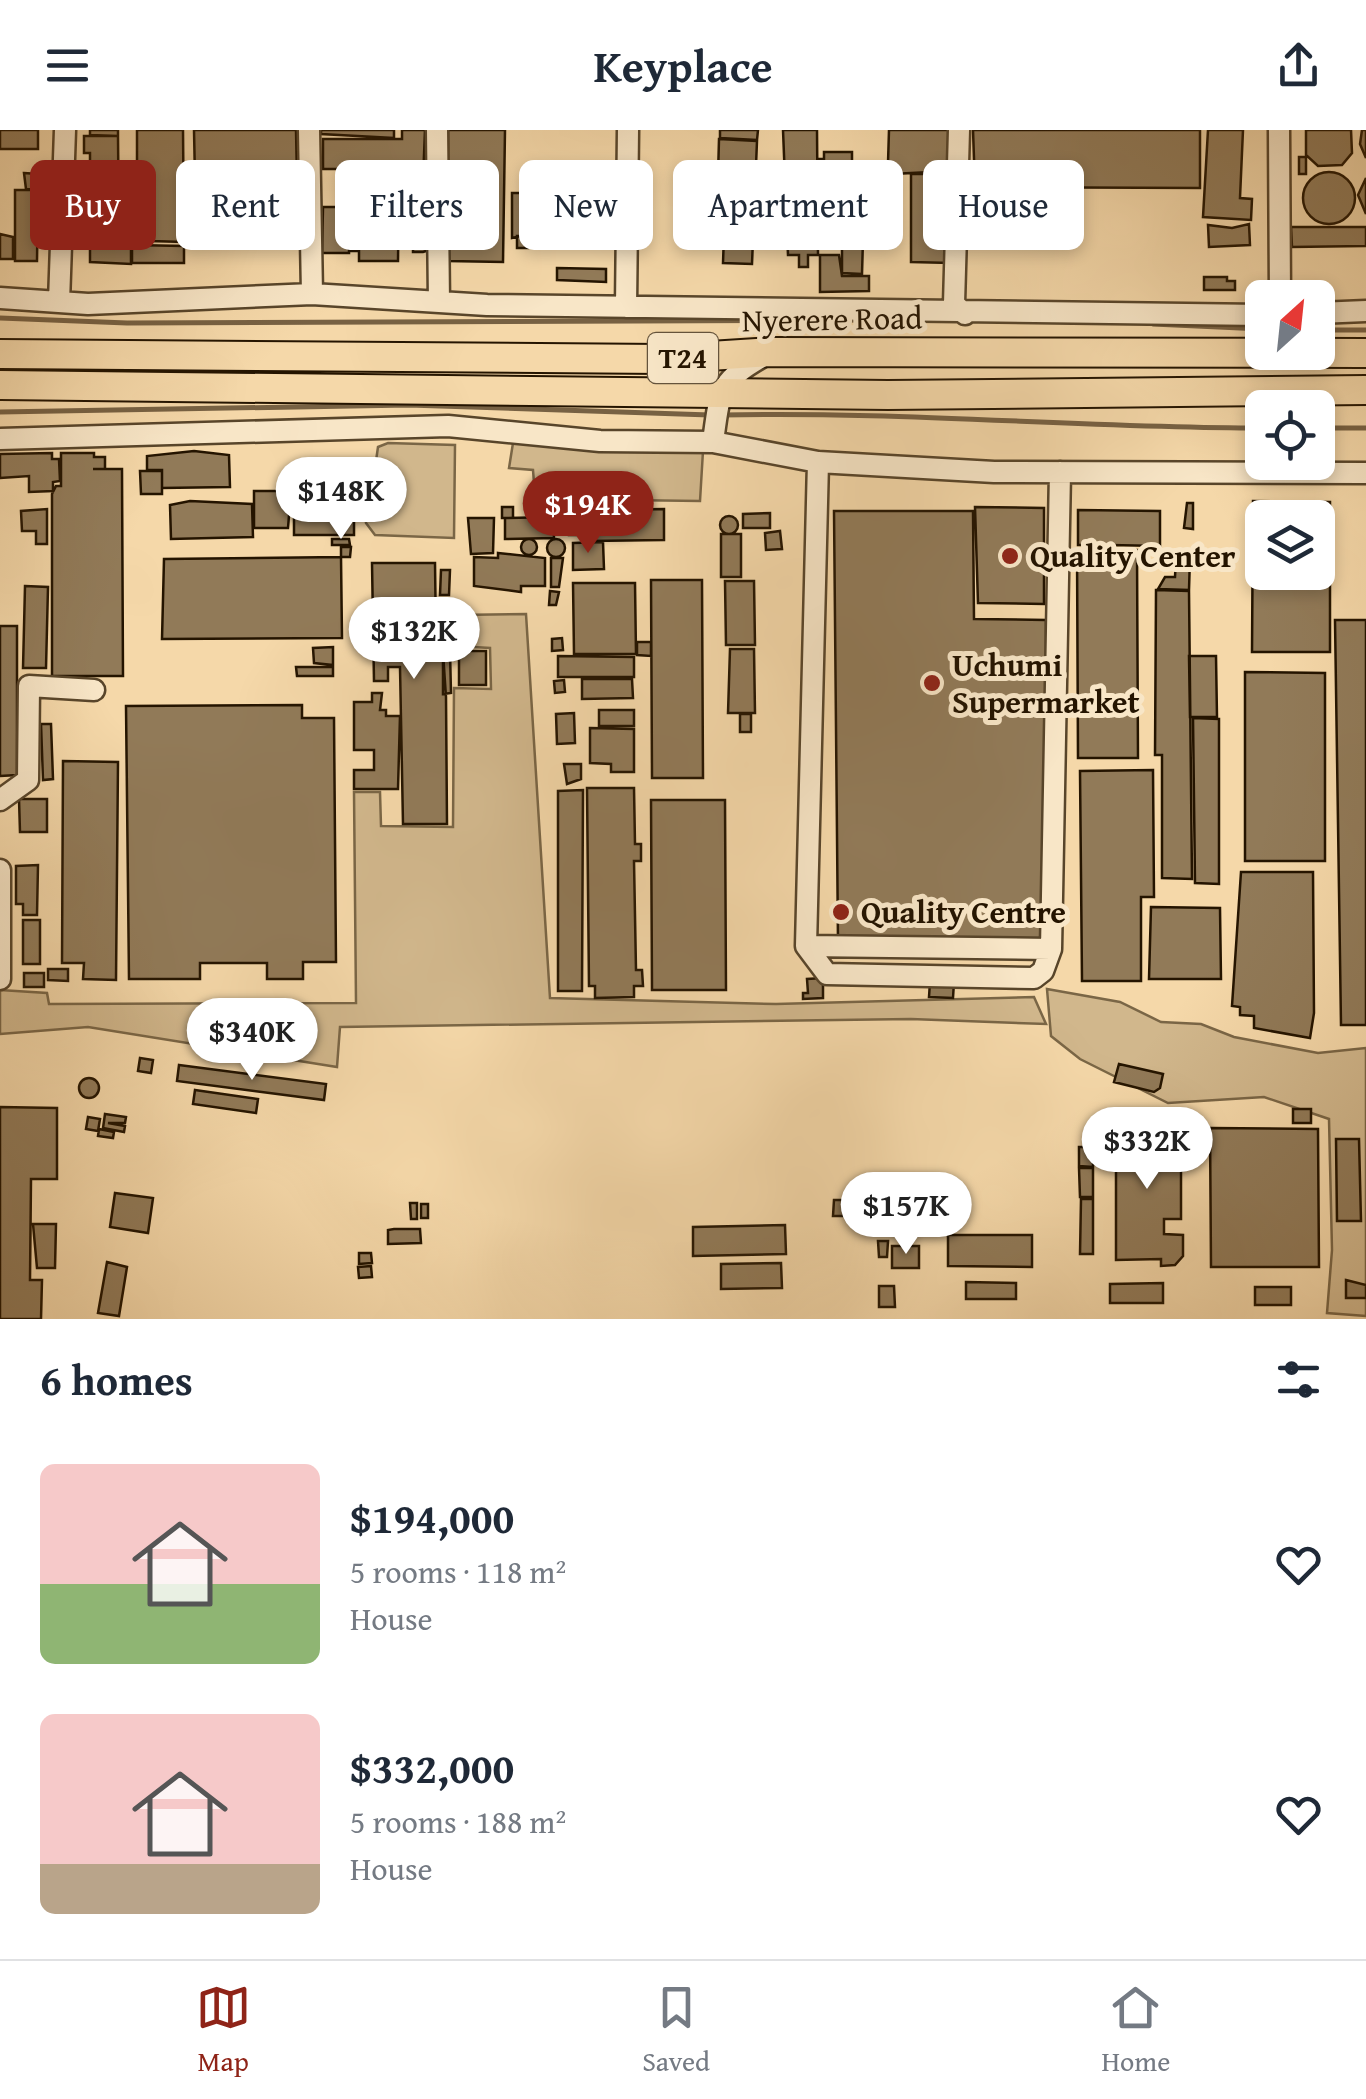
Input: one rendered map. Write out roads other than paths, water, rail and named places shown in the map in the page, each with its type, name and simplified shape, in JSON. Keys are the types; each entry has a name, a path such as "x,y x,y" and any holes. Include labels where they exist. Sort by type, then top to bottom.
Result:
{"highway":[{"name":"Nyerere Road","path":"0,354 663,359 771,352 1366,353"},
{"name":"T24","path":"0,385 720,394 1366,390"}],"street":[{"path":"59,302 64,130"},
{"path":"308,130 312,294"},
{"path":"437,130 439,302"},
{"path":"626,307 628,130"},
{"path":"959,130 954,304 965,314"},
{"path":"1279,130 1280,280"},
{"path":"0,298 59,302 312,294 626,307 1245,315"},
{"path":"1335,312 1366,311"},
{"path":"713,442 720,394 731,374 771,352"},
{"path":"663,359 690,370 720,394"},
{"path":"0,439 448,426 600,441 713,442 818,462 1060,472 1366,472"},
{"path":"818,462 806,946 827,974 1034,978 1043,972 1051,949 1060,472"},
{"path":"0,800 28,780 29,686 94,690"},
{"path":"0,870 0,979"},
{"path":"806,946 1051,949"}],"waterway":[{"path":"0,318 127,323 867,320"},
{"path":"1153,324 1245,328"},
{"path":"1335,330 1366,330"},
{"path":"0,412 409,405 710,415"},
{"path":"721,415 857,415 1245,428"},
{"path":"1335,428 1366,428"}],"place":[{"name":"Quality Center","path":"1010,556"},
{"name":"Uchumi Supermarket","path":"932,683"},
{"name":"Quality Centre","path":"841,912"}]}
